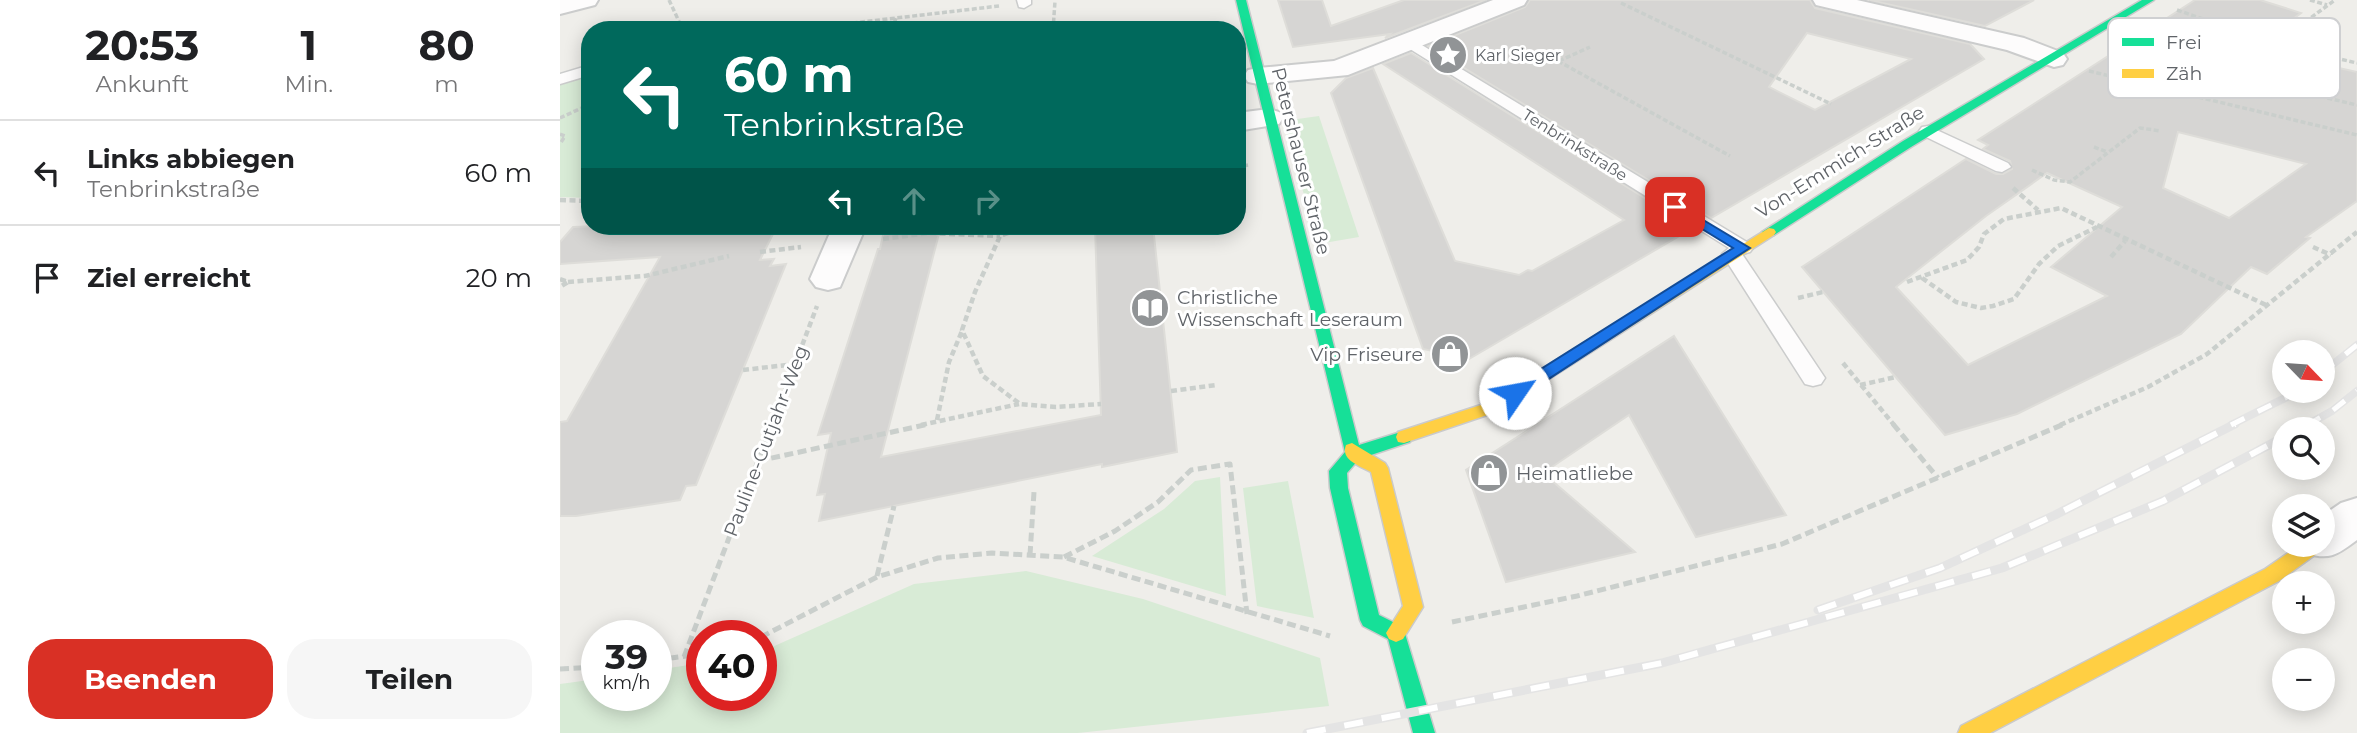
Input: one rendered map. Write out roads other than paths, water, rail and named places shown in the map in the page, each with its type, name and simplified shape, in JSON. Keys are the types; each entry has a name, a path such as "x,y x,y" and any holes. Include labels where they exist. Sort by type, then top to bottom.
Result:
{"street":[{"path":"560,7 586,0"},
{"name":"Petershauser Straße","path":"1241,0 1244,21"},
{"path":"1257,100 1515,0"},
{"path":"1825,0 2015,44 2054,59"},
{"name":"Von-Emmich-Straße","path":"2120,18 2148,0"},
{"name":"Von-Emmich-Straße","path":"1353,454 1493,407 1928,131 2108,25"},
{"name":"Petershauser Straße","path":"1246,31 1257,100 1353,454"},
{"path":"828,279 845,235"},
{"path":"1396,633 1413,607 1378,468 1353,454 1338,471 1339,488 1370,620 1396,633 1424,733"},
{"path":"2335,531 2357,516"},
{"path":"1973,732 2272,575 2298,557"}],"lane":[{"name":"Tenbrinkstraße","path":"1407,41 1737,251"},
{"path":"560,79 581,73"},
{"path":"1928,131 2003,167"},
{"path":"1737,251 1813,378"}],"railway":[{"path":"2335,363 2357,345"},
{"path":"2321,417 2357,391"},
{"path":"2231,425 2275,403"},
{"path":"1818,610 1940,568 2055,515 2235,424"},
{"path":"1307,733 1662,663 2002,568 2163,501 2272,443"}],"place":[{"name":"Karl Sieger","path":"1448,55"},
{"name":"Christliche Wissenschaft Leseraum","path":"1150,308"},
{"name":"Vip Friseure","path":"1450,354"},
{"name":"Heimatliebe","path":"1489,473"}]}
